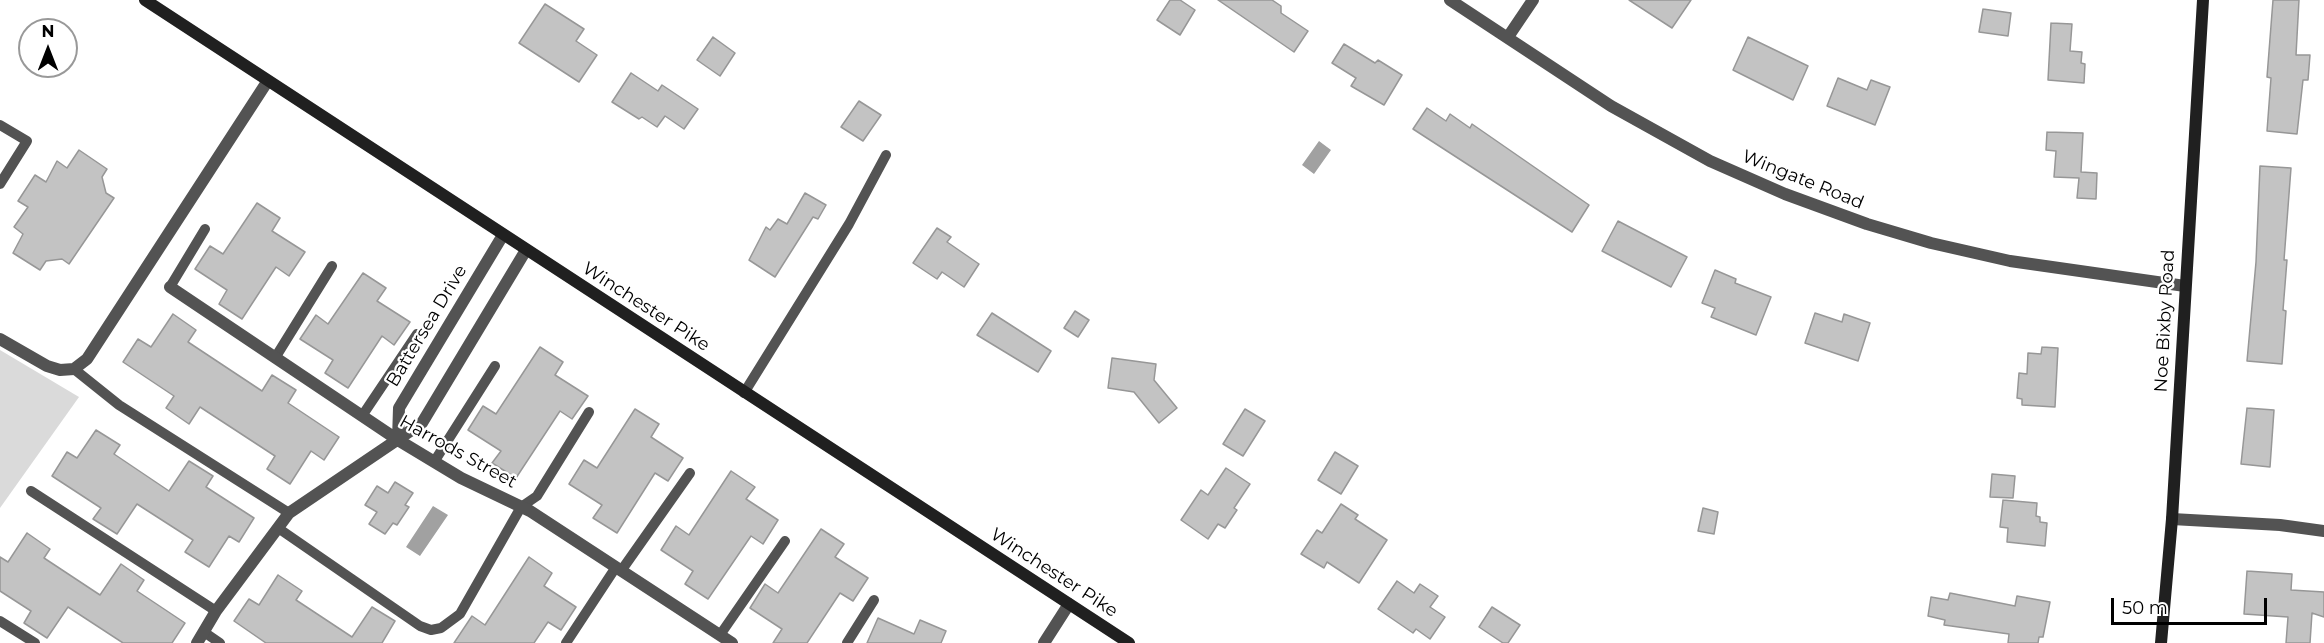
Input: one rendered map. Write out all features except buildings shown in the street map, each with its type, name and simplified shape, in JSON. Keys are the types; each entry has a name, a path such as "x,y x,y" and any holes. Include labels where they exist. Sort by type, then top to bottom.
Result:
{"main road":[{"name":"Winchester Pike","path":"145,0 267,82 1129,643"},
{"name":"Noe Bixby Road","path":"2161,643 2172,519 2204,0"}],"street":[{"name":"Wingate Road","path":"1450,0 1611,106 1710,161 1810,204 1931,243 2010,261 2185,286"},
{"path":"1508,37 1533,0"},
{"path":"0,339 47,366 60,370 74,369 87,359 267,82"},
{"name":"Battersea Drive","path":"398,440 399,408 503,235"},
{"path":"200,638 216,611 289,513 423,423 526,250"},
{"name":"Harrods Street","path":"170,287 398,440 461,478 521,507 732,643"},
{"path":"2172,519 2280,525 2324,531"},
{"path":"1044,643 1069,604"}],"lane":[{"path":"0,125 27,141 0,184"},
{"path":"744,393 849,224 886,155"},
{"path":"170,287 205,229"},
{"path":"275,358 332,266"},
{"path":"362,416 417,334"},
{"path":"434,462 495,366"},
{"path":"74,369 118,405 289,513"},
{"path":"278,528 420,626 431,630 441,628 460,614 521,507 537,496 589,412"},
{"path":"566,643 690,473"},
{"path":"31,491 216,611"},
{"path":"720,635 784,541"},
{"path":"847,643 874,600"},
{"path":"0,621 35,643"},
{"path":"200,638 220,643"}],"shaded area":[{"path":"1319,141 1331,150 1314,174 1302,165"},
{"path":"0,350 79,397 0,508"},
{"path":"433,506 448,515 420,556 406,547"}]}
